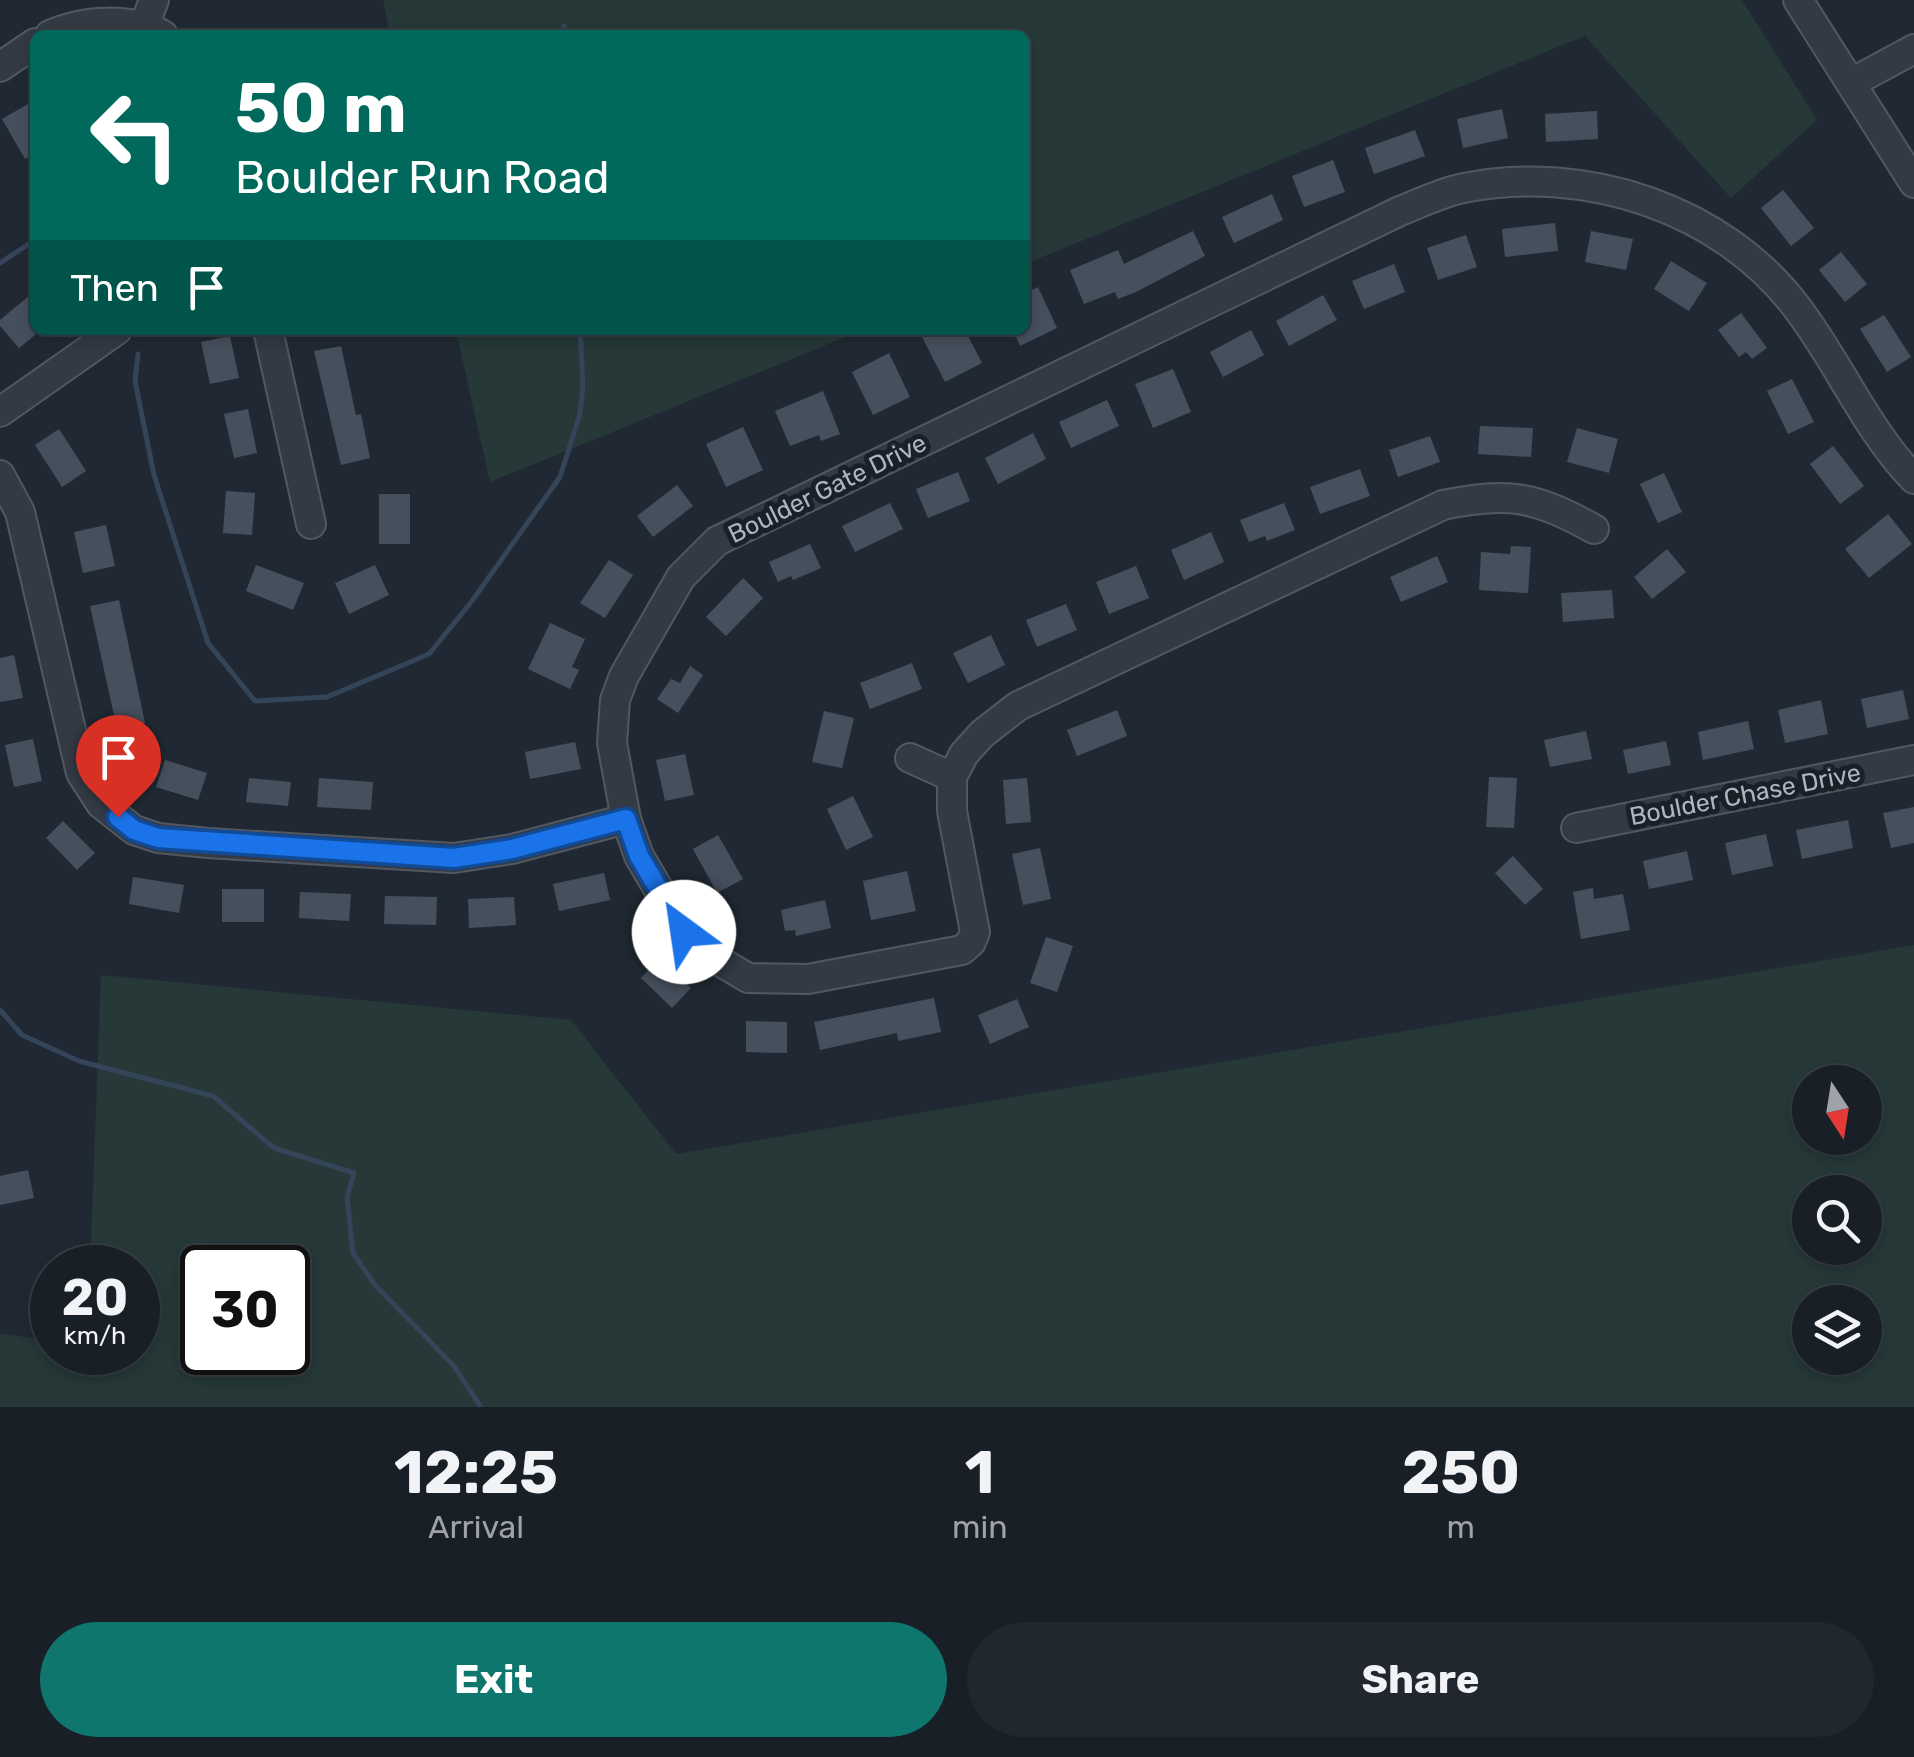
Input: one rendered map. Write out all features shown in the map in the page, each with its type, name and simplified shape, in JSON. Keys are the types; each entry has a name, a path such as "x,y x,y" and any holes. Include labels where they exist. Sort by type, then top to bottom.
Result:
{"street":[{"path":"1798,0 1914,183"},
{"path":"63,30 154,20"},
{"path":"0,67 30,46"},
{"path":"1853,82 1914,49"},
{"name":"Boulder Gate Drive","path":"952,777 952,812 977,946 808,980 748,978 699,949 684,932 639,856 626,819 612,743 614,700 681,577 717,541 1400,211 1460,188 1527,180 1563,182 1633,195 1668,208 1725,238 1798,308 1858,404 1914,479"},
{"path":"0,412 110,335"},
{"path":"269,335 312,524"},
{"path":"0,475 20,512 80,773 101,804 134,830 158,838 208,843 454,858 512,849 626,819"},
{"path":"910,758 952,777 964,754 982,734 1018,706 1443,505 1514,496 1553,506 1594,529"},
{"name":"Boulder Chase Drive","path":"1576,828 1914,760"}],"shaded area":[{"path":"383,0 1742,0 1817,120 1731,198 1585,36 1030,262 1030,30 389,30"},
{"path":"457,335 851,335 490,482"},
{"path":"1914,945 1914,1407 0,1407 0,1334 30,1337 30,1375 160,1375 160,1245 91,1245 101,975 571,1020 676,1154"}],"building":[{"path":"30,103 30,156 25,159 2,119"},
{"path":"1502,109 1508,138 1463,148 1457,119"},
{"path":"1597,111 1598,139 1546,142 1545,114"},
{"path":"1415,130 1425,156 1374,174 1365,148"},
{"path":"1333,160 1345,192 1304,207 1292,176"},
{"path":"1783,190 1814,228 1791,246 1761,208"},
{"path":"1272,194 1283,220 1234,243 1222,217"},
{"path":"1555,223 1558,251 1505,257 1502,229"},
{"path":"1193,231 1205,256 1136,292 1118,299 1115,292 1084,304 1070,270 1118,250 1124,264"},
{"path":"1591,231 1633,239 1626,270 1585,262"},
{"path":"1466,235 1477,267 1438,280 1427,248"},
{"path":"1841,252 1867,284 1845,302 1819,270"},
{"path":"1671,261 1707,283 1689,311 1654,289"},
{"path":"1394,264 1405,292 1364,309 1352,281"},
{"path":"1038,287 1057,328 1020,346 1015,335 1030,335 1030,291"},
{"path":"30,295 30,335 35,335 19,348 0,326 0,320"},
{"path":"1323,295 1337,320 1289,346 1276,321"},
{"path":"1741,313 1767,348 1752,359 1746,352 1739,357 1718,330"},
{"path":"1884,315 1911,357 1887,372 1860,329"},
{"path":"1251,330 1264,355 1223,377 1210,352"},
{"path":"968,335 982,363 945,382 922,337"},
{"path":"230,336 239,378 210,384 201,342"},
{"path":"341,346 370,458 341,465 314,351"},
{"path":"889,353 910,397 873,415 852,372"},
{"path":"1173,369 1191,412 1153,428 1135,384"},
{"path":"1792,379 1814,422 1788,434 1767,391"},
{"path":"823,391 840,434 821,441 819,435 790,446 775,411"},
{"path":"1107,400 1119,426 1071,448 1059,422"},
{"path":"248,409 257,453 234,458 224,414"},
{"path":"1480,426 1533,428 1531,457 1478,454"},
{"path":"743,427 763,470 726,487 706,444"},
{"path":"1577,428 1618,439 1609,473 1567,462"},
{"path":"59,429 86,471 62,487 35,445"},
{"path":"1033,433 1046,459 998,484 985,458"},
{"path":"1430,436 1440,462 1398,477 1389,450"},
{"path":"1833,446 1864,486 1840,504 1810,464"},
{"path":"1360,469 1370,496 1320,514 1310,487"},
{"path":"958,472 970,501 928,518 916,489"},
{"path":"1664,473 1682,512 1658,523 1640,484"},
{"path":"677,485 693,506 653,537 637,516"},
{"path":"226,491 255,493 252,535 223,533"},
{"path":"379,494 410,494 410,544 379,544"},
{"path":"890,503 903,529 855,552 842,526"},
{"path":"1284,503 1295,530 1267,541 1265,536 1249,542 1240,520"},
{"path":"1888,514 1912,544 1869,578 1845,549"},
{"path":"106,525 115,566 83,573 74,532"},
{"path":"1211,532 1224,562 1184,580 1171,550"},
{"path":"810,544 821,568 778,582 769,562"},
{"path":"1511,546 1531,547 1528,593 1479,590 1481,552 1510,554"},
{"path":"1667,549 1686,572 1652,599 1634,577"},
{"path":"1437,556 1448,582 1401,602 1390,577"},
{"path":"609,560 633,575 605,618 580,603"},
{"path":"256,565 304,583 293,610 246,591"},
{"path":"375,565 389,595 349,614 335,583"},
{"path":"1136,566 1149,598 1109,614 1096,582"},
{"path":"743,578 763,598 726,636 706,617"},
{"path":"1612,590 1614,618 1563,622 1561,593"},
{"path":"119,600 145,723 117,729 90,606"},
{"path":"1066,604 1077,630 1037,647 1026,620"},
{"path":"550,623 585,639 572,667 579,670 570,689 528,669"},
{"path":"991,635 1005,665 968,683 953,653"},
{"path":"14,655 23,698 0,702 0,658"},
{"path":"912,663 922,689 870,709 860,683"},
{"path":"690,666 703,675 678,713 657,699 671,679 680,683"},
{"path":"1903,690 1909,719 1867,728 1861,699"},
{"path":"1821,700 1828,734 1785,743 1778,710"},
{"path":"1117,710 1127,736 1077,756 1067,730"},
{"path":"824,711 854,718 842,768 812,762"},
{"path":"1748,721 1754,749 1703,760 1698,732"},
{"path":"1586,731 1592,759 1550,767 1544,740"},
{"path":"33,739 42,781 14,787 5,745"},
{"path":"1666,741 1671,765 1628,774 1623,750"},
{"path":"575,742 581,769 530,779 525,752"},
{"path":"685,754 694,795 665,801 656,760"},
{"path":"165,760 207,773 198,800 156,787"},
{"path":"1489,777 1517,778 1514,828 1486,827"},
{"path":"249,778 291,782 288,806 246,802"},
{"path":"319,778 373,782 371,810 317,807"},
{"path":"1027,778 1031,822 1006,824 1003,780"},
{"path":"853,796 873,837 846,850 827,809"},
{"path":"1914,807 1914,843 1891,848 1883,813"},
{"path":"1848,820 1853,848 1802,859 1796,830"},
{"path":"63,821 95,853 77,870 46,838"},
{"path":"1766,834 1773,866 1732,875 1725,843"},
{"path":"718,835 743,879 717,893 693,849"},
{"path":"1040,848 1051,899 1023,905 1012,854"},
{"path":"1687,851 1693,880 1649,889 1643,861"},
{"path":"1513,856 1543,889 1525,905 1495,873"},
{"path":"907,871 916,911 871,920 863,881"},
{"path":"604,873 610,900 559,911 553,884"},
{"path":"133,877 184,885 179,913 129,904"},
{"path":"1593,888 1594,899 1623,894 1630,930 1581,939 1573,892"},
{"path":"222,889 264,889 264,922 222,922"},
{"path":"300,892 351,894 349,921 299,918"},
{"path":"385,896 437,897 436,925 384,924"},
{"path":"514,897 516,925 469,928 468,899"},
{"path":"825,900 831,928 796,936 795,930 785,931 781,910"},
{"path":"1046,937 1073,946 1057,992 1030,983"},
{"path":"660,958 691,988 672,1008 641,978"},
{"path":"934,998 941,1032 898,1041 897,1033 820,1050 814,1022"},
{"path":"1017,999 1029,1027 990,1044 978,1015"},
{"path":"746,1021 787,1022 787,1053 746,1052"},
{"path":"28,1170 34,1198 0,1205 0,1176"}],"waterway":[{"path":"0,263 30,243"},
{"path":"138,354 135,381 154,475 208,643 255,701 327,697 429,654 472,601 560,477 580,414 580,335"},
{"path":"0,1010 22,1035 79,1061 213,1096 274,1148 354,1173 347,1198 353,1253 375,1285 454,1366 481,1407"}],"route":[{"path":"118,817 134,830 158,838 454,858 512,849 626,819 639,856 684,932"}]}
